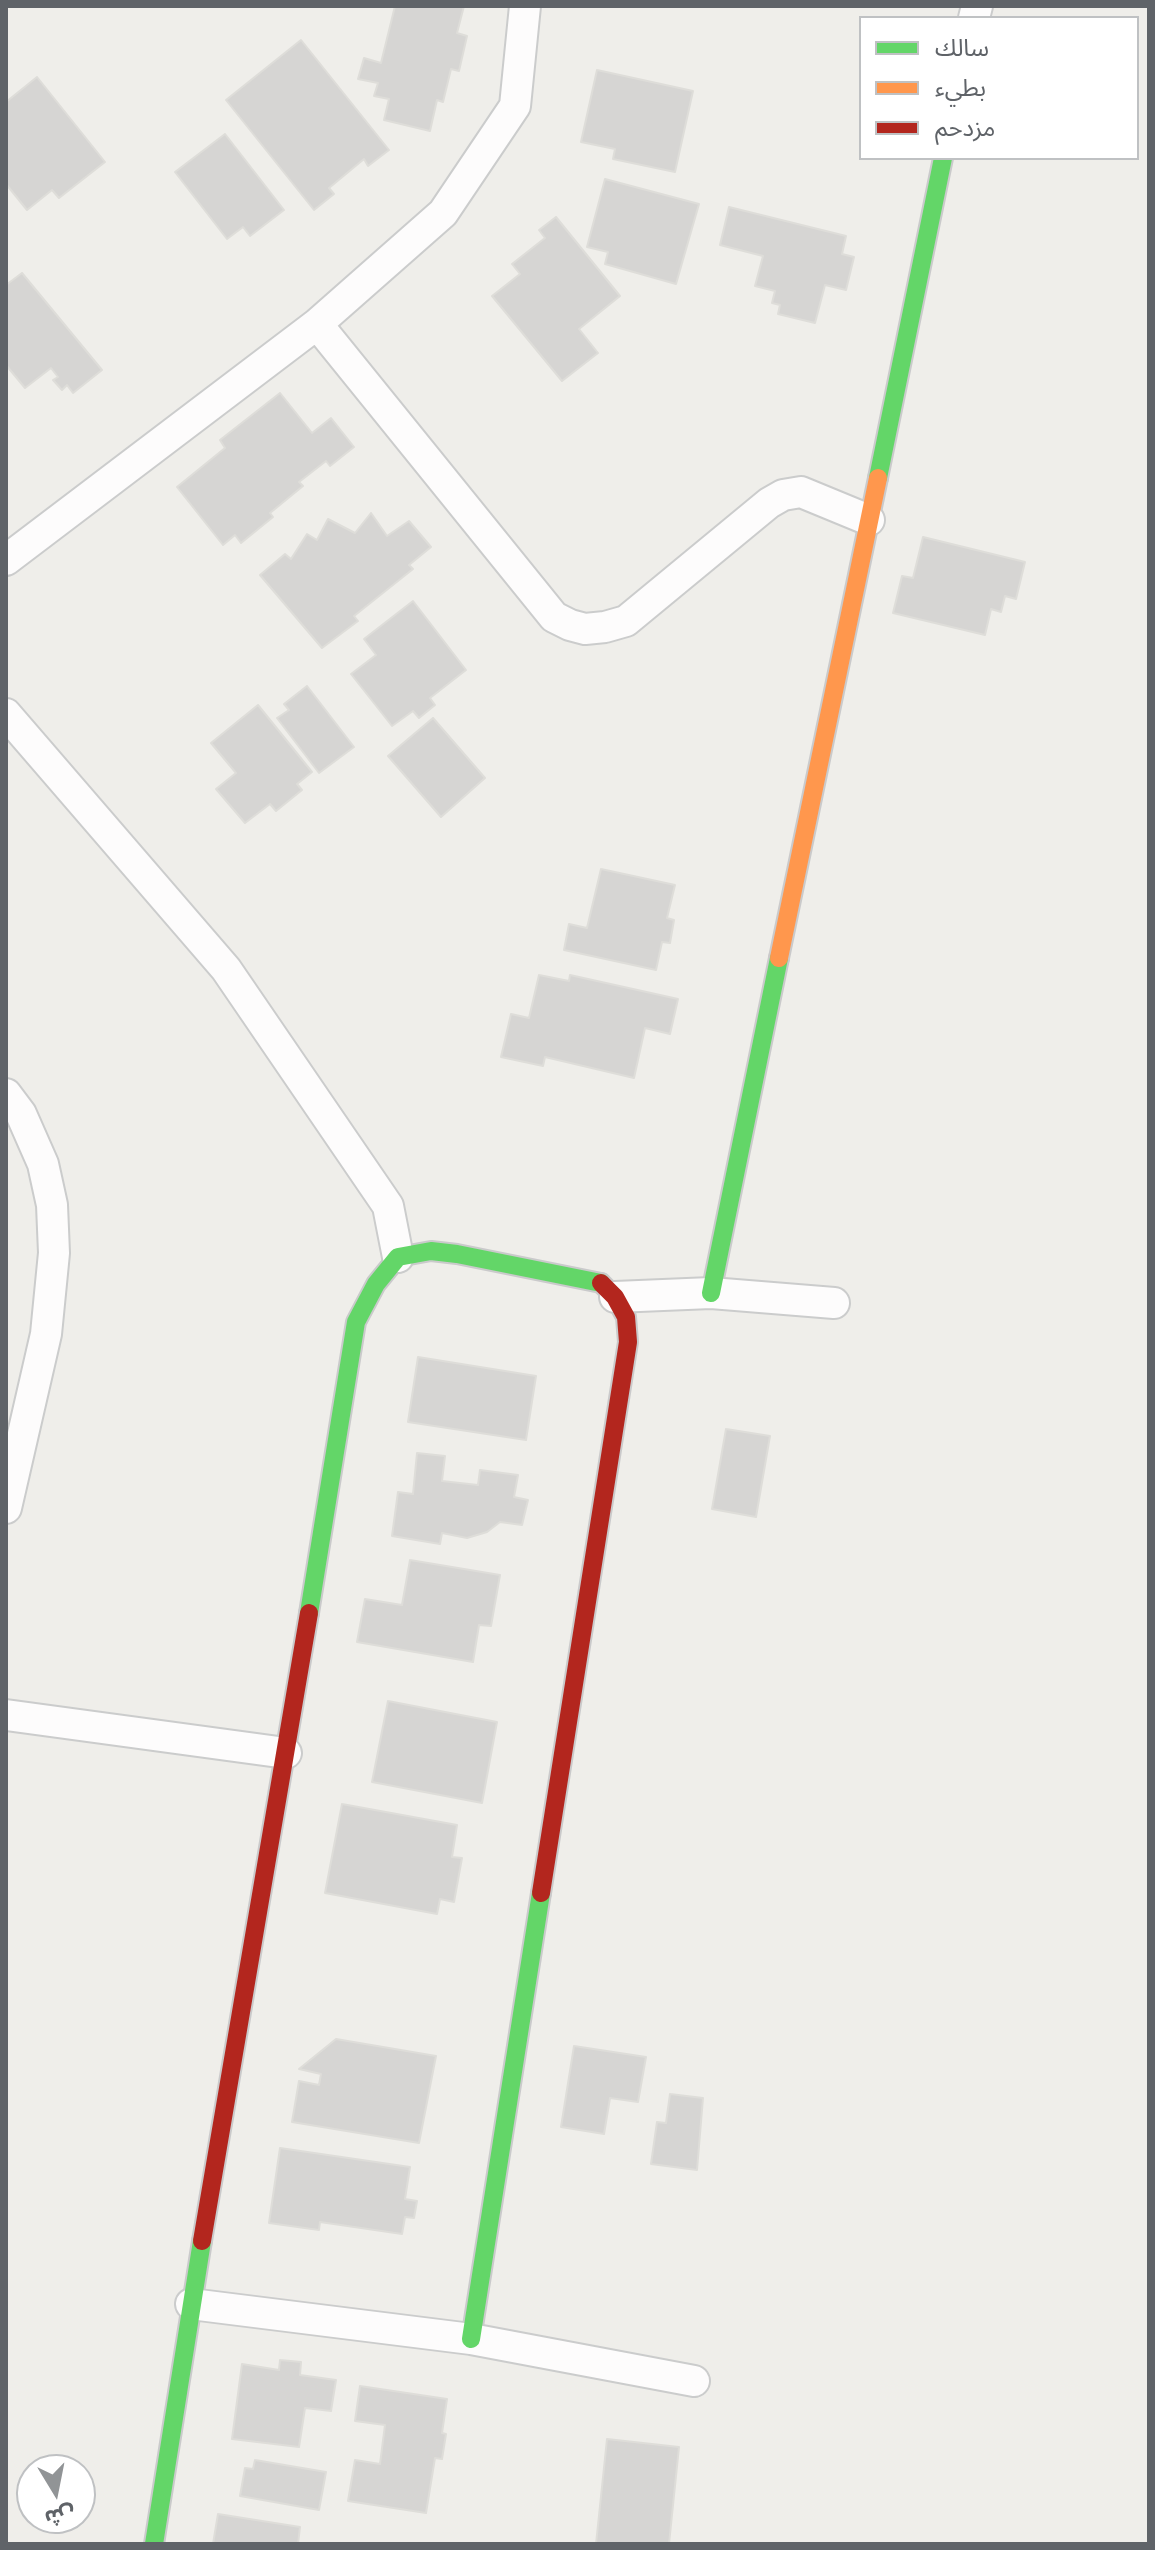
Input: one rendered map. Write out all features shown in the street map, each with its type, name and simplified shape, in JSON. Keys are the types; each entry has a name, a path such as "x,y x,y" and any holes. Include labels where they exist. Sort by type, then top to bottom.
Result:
{"street":[{"path":"6,560 317,324 443,213 515,106 525,6"},
{"path":"711,1293 943,160"},
{"path":"317,324 554,617 570,625 585,629 626,621 769,503 783,495 801,492 869,520"},
{"path":"6,714 226,969 388,1206 398,1257"},
{"path":"6,1094 21,1114 43,1164 52,1205 54,1253 46,1334 6,1508"},
{"path":"154,2544 191,2304 356,1322 376,1284 398,1257 431,1251 604,1284 626,1317 628,1342 471,2339"},
{"path":"615,1297 711,1293 834,1303"},
{"path":"6,1715 286,1753"},
{"path":"191,2304 471,2339 694,2381"}],"building":[{"path":"395,6 464,6 457,33 467,36 459,71 451,69 443,102 437,100 430,131 384,120 389,99 374,96 378,83 358,79 364,58 381,63"},
{"path":"301,40 389,150 368,166 364,159 329,188 334,194 314,210 226,100"},
{"path":"597,70 693,91 675,172 613,159 615,149 581,142"},
{"path":"37,77 105,162 59,198 52,190 27,210 6,184 6,102"},
{"path":"225,134 284,210 250,236 243,227 227,239 175,172"},
{"path":"605,179 699,204 676,284 605,264 608,252 587,247"},
{"path":"729,207 846,236 842,254 854,257 846,290 825,285 815,323 778,314 780,305 772,303 775,291 755,286 763,256 720,245"},
{"path":"556,217 620,296 579,329 598,353 562,381 492,296 520,274 512,264 545,238 539,230"},
{"path":"22,273 102,370 73,393 67,385 62,390 53,380 58,377 51,368 25,388 6,365 6,285"},
{"path":"280,393 312,433 331,418 354,447 330,466 326,461 299,482 303,486 270,513 273,517 241,543 235,535 223,545 177,487 225,448 220,440"},
{"path":"371,513 387,536 409,521 431,547 409,565 413,569 354,616 358,621 322,648 260,575 285,554 291,559 307,534 317,540 328,519 355,533"},
{"path":"923,537 1025,562 1016,599 1005,596 1001,612 991,609 985,635 893,613 902,576 913,578"},
{"path":"413,601 466,670 430,698 435,705 419,718 413,711 392,726 351,674 376,655 364,639"},
{"path":"307,686 354,747 319,773 277,718 289,710 284,704"},
{"path":"258,705 312,772 297,784 302,790 276,811 270,804 245,823 216,789 236,773 211,743"},
{"path":"433,718 485,778 441,817 388,756"},
{"path":"601,869 675,885 667,918 674,920 670,943 662,942 656,970 564,950 569,924 587,928"},
{"path":"539,975 569,981 570,975 678,999 670,1034 645,1028 634,1078 545,1057 543,1066 501,1057 511,1014 529,1018"},
{"path":"418,1357 536,1376 526,1440 408,1422"},
{"path":"726,1429 770,1436 756,1517 712,1509"},
{"path":"417,1453 445,1456 442,1481 478,1485 480,1470 518,1475 514,1497 528,1500 522,1525 500,1522 487,1532 467,1538 442,1533 440,1544 392,1536 398,1492 413,1494"},
{"path":"410,1560 500,1575 491,1626 479,1625 473,1662 357,1642 365,1599 402,1605"},
{"path":"388,1701 497,1722 482,1803 372,1782"},
{"path":"342,1804 457,1825 452,1857 462,1858 454,1902 440,1899 437,1914 325,1893"},
{"path":"336,2039 436,2056 419,2143 292,2122 299,2081 319,2085 321,2074 299,2069"},
{"path":"574,2046 646,2057 638,2102 610,2098 604,2134 561,2127"},
{"path":"670,2094 703,2098 697,2170 651,2164 657,2122 666,2123"},
{"path":"280,2148 410,2167 405,2199 417,2201 414,2218 405,2217 402,2234 320,2222 319,2230 269,2223"},
{"path":"280,2360 301,2362 300,2375 336,2380 331,2411 305,2408 299,2447 232,2439 242,2364 279,2370"},
{"path":"360,2386 447,2399 442,2459 435,2458 426,2513 348,2501 355,2460 380,2464 385,2425 355,2421"},
{"path":"607,2439 679,2447 669,2544 596,2544"},
{"path":"255,2460 326,2472 319,2510 240,2496 245,2468 253,2469"},
{"path":"218,2514 300,2527 298,2544 213,2544"}],"traffic: fast":[{"path":"878,478 943,160"},
{"path":"711,1293 779,958"},
{"path":"309,1613 356,1322 376,1284 398,1257 431,1251 457,1254 601,1283"},
{"path":"471,2339 541,1893"},
{"path":"154,2544 202,2241"}],"traffic: slow":[{"path":"779,958 878,478"}],"traffic: jam":[{"path":"541,1893 628,1342 626,1317 615,1297 601,1283"},
{"path":"202,2241 309,1613"}]}
